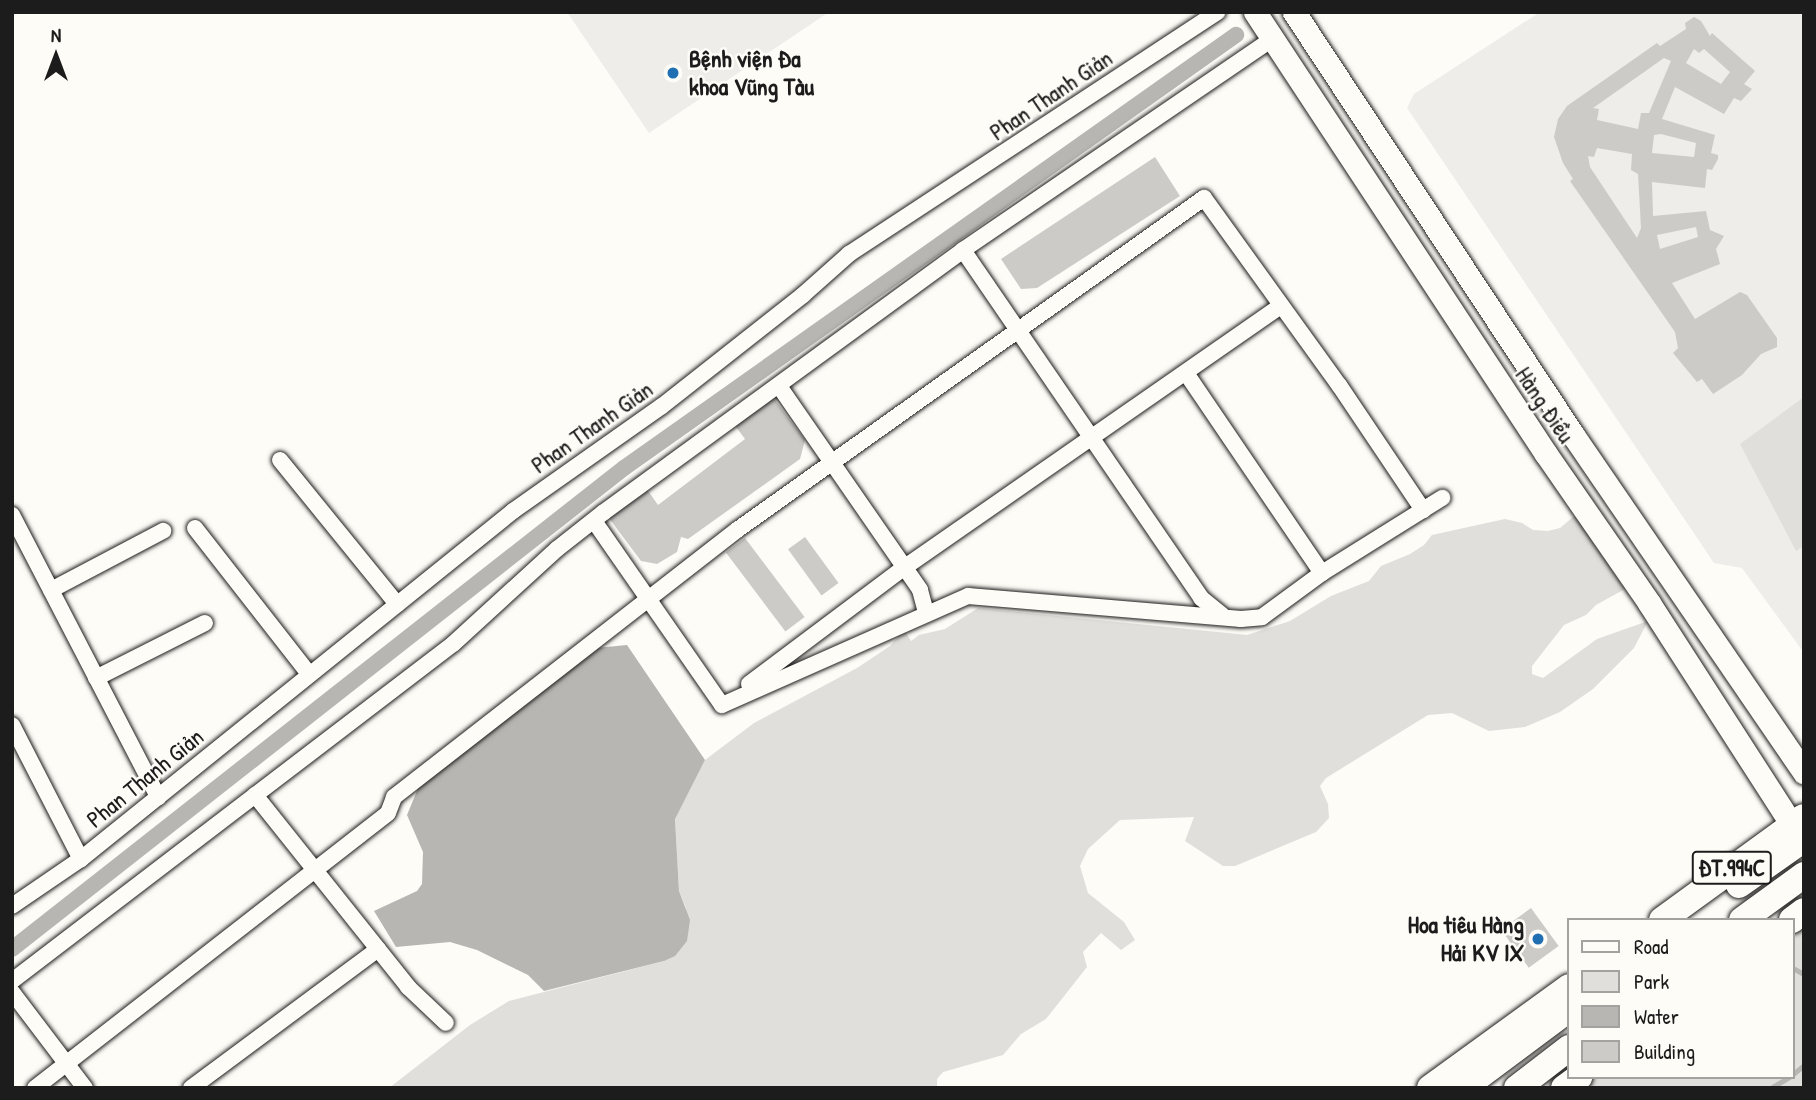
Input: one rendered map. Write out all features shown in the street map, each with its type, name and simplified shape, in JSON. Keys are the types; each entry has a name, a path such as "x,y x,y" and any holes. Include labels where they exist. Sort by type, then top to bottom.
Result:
{"main road":[{"name":"Hàng Điều","path":"1255,12 1546,454 1649,603 1801,833"},
{"name":"Hàng Điều","path":"1294,12 1573,435 1804,772"},
{"path":"1546,454 1573,435"},
{"name":"ĐT.994C","path":"1665,918 1801,833"},
{"name":"ĐT.994C","path":"1693,918 1801,833"},
{"name":"ĐT.994C","path":"1745,918 1804,876"},
{"path":"1430,1088 1568,988"},
{"path":"1463,1088 1568,1010"},
{"path":"1517,1088 1568,1049"}],"street":[{"name":"Phan Thanh Giản","path":"12,906 80,859 513,511 654,413 803,295 849,254 1218,12"},
{"path":"12,981 453,644 558,549 594,521 963,250 1272,39"},
{"path":"35,1088 388,813 394,797 649,599 831,462 1204,198 1339,386 1423,510"},
{"path":"963,250 1201,598 1222,615"},
{"path":"722,705 905,567 1280,306"},
{"path":"1186,373 1322,573"},
{"path":"779,386 920,590 926,613"},
{"path":"280,460 397,604"},
{"path":"722,705 968,596 1222,615 1241,619 1262,617 1322,573 1442,498"},
{"path":"12,514 158,797"},
{"path":"594,521 722,705"},
{"path":"195,528 309,674"},
{"path":"51,590 163,531"},
{"path":"96,678 205,623"},
{"path":"12,725 80,859"},
{"path":"255,795 408,986 446,1023"},
{"path":"191,1088 378,949"},
{"path":"12,992 85,1088"}],"shaded area":[{"name":"Bệnh viện Đa khoa Vũng Tàu","path":"567,12 829,12 649,133"},
{"path":"1540,12 1804,12 1804,653 1742,568 1714,563 1407,108 1414,94"}],"green space":[{"path":"1804,397 1804,546 1796,551 1740,444"},
{"path":"1573,517 1581,517 1625,589 1596,605 1586,615 1564,625 1532,666 1532,674 1543,678 1597,639 1648,621 1634,648 1593,689 1560,712 1525,727 1489,731 1452,713 1428,715 1326,778 1320,786 1328,804 1329,818 1316,832 1235,866 1223,866 1185,841 1194,817 1120,820 1088,849 1080,866 1088,893 1124,922 1135,940 1121,950 1101,933 1083,952 1087,967 1046,1019 1021,1034 1003,1055 943,1072 937,1079 937,1088 389,1088 470,1025 509,1001 664,961 686,908 679,891 675,818 705,760 754,723 857,668 890,646 904,630 911,641 919,635 945,629 978,608 1247,635 1290,621 1331,596 1369,581 1381,566 1410,554 1424,545 1432,535 1505,519 1522,523 1533,530 1548,531 1560,528"},
{"path":"1804,922 1804,1088 1581,1088 1593,1079 1795,1079 1795,929"}],"water":[{"path":"627,645 705,760 675,819 679,891 690,920 687,941 675,956 664,961 544,991 528,975 477,950 450,942 396,947 374,911 417,891 422,884 423,852 407,815 419,786 596,648"}],"building":[{"path":"1694,17 1701,21 1710,36 1712,33 1755,71 1744,84 1752,89 1741,101 1734,98 1724,114 1675,87 1662,119 1715,135 1711,153 1718,155 1718,159 1712,170 1707,169 1705,188 1652,182 1653,216 1706,211 1710,230 1724,236 1716,249 1720,264 1672,283 1695,319 1740,292 1747,295 1777,338 1777,347 1761,354 1742,375 1713,394 1702,379 1697,382 1673,353 1678,348 1675,332 1570,181 1573,179 1563,163 1554,137 1558,119 1567,106 1657,43 1660,46 1686,29 1685,23","holes":["1694,49 1699,53 1704,49 1730,72 1721,84 1686,63","1664,58 1671,61 1649,113 1641,113 1638,129 1597,120 1599,109 1593,108","1661,134 1696,143 1694,157 1652,153 1654,135","1597,148 1632,154 1631,170 1638,174 1641,228 1637,238 1590,167 1588,156 1594,157","1696,227 1698,237 1660,249 1657,235"]},
{"path":"1155,157 1180,196 1037,288 1021,289 1001,259"},
{"path":"771,395 805,440 800,459 688,539 681,537 677,552 657,564 641,561 606,514 644,485 658,505 745,439 733,423"},
{"path":"805,537 839,583 822,595 788,549"},
{"path":"745,538 805,617 785,632 726,552"},
{"path":"1531,908 1559,946 1529,968 1501,930"}],"waterway":[{"path":"12,949 624,468 1236,35"},
{"path":"1795,969 1804,974"},
{"path":"1795,1072 1804,1065"},
{"path":"1771,1088 1786,1079"}],"place":[{"name":"Bệnh viện Đa khoa Vũng Tàu","path":"673,73"},
{"name":"Hoa tiêu Hàng Hải KV IX","path":"1538,939"}]}
